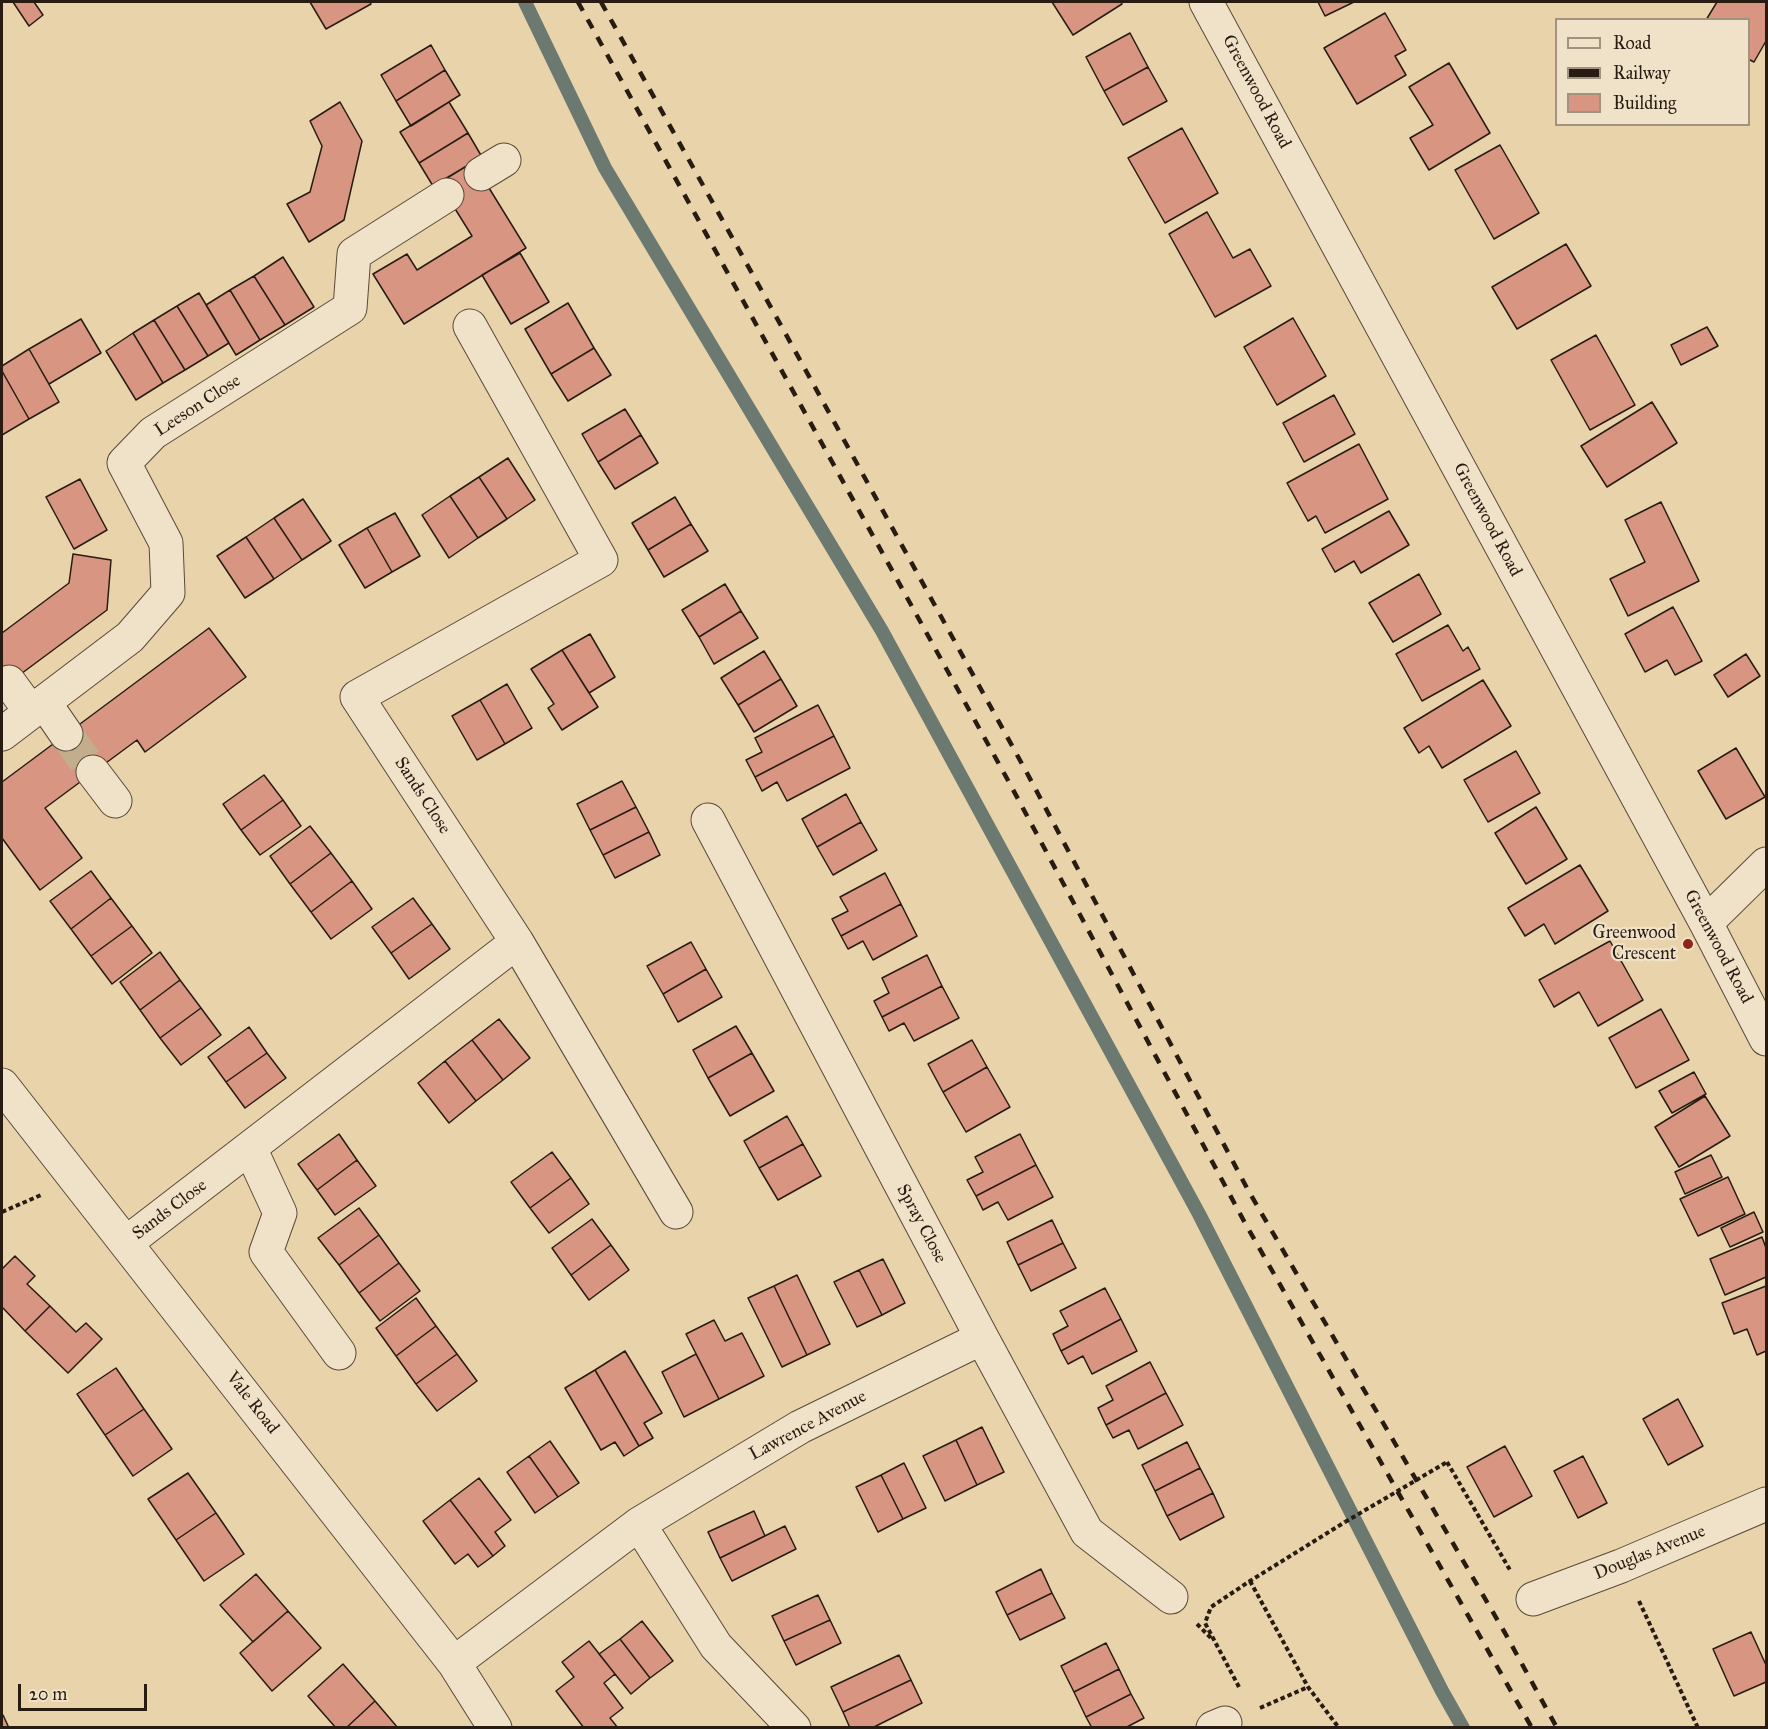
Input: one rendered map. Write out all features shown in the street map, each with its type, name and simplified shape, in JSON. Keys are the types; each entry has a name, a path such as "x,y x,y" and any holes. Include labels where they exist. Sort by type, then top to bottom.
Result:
{"street":[{"name":"Greenwood Road","path":"1206,2 1767,1039"},
{"name":"Leeson Close","path":"2,734 130,637 168,593 166,543 124,463 153,433 350,308 354,254 447,195"},
{"name":"Sands Close","path":"126,1243 517,942 357,697 601,560 470,326"},
{"path":"9,682 66,734"},
{"path":"93,772 115,801"},
{"name":"Spray Close","path":"708,820 982,1338 1088,1532 1171,1598"},
{"path":"1706,923 1767,864"},
{"path":"517,942 676,1212"},
{"name":"Vale Road","path":"2,1084 454,1663 495,1728"},
{"path":"250,1148 280,1213 266,1252 339,1353"},
{"name":"Lawrence Avenue","path":"454,1663 639,1524 800,1427 982,1338"},
{"name":"Douglas Avenue","path":"1533,1599 1621,1566 1767,1504"},
{"path":"639,1524 716,1646 794,1728"}],"path":[{"path":"1241,1691 1205,1623 1211,1607 1250,1581 1448,1462 1487,1532"},
{"path":"1621,1566 1698,1728"},
{"path":"1250,1581 1308,1687 1339,1728"},
{"path":"1230,1720 1308,1687"}],"building":[{"path":"13,2 34,2 43,15 29,26"},
{"path":"310,2 370,2 371,4 326,29"},
{"path":"1052,2 1121,2 1122,4 1073,35"},
{"path":"1318,2 1354,2 1325,16"},
{"path":"1717,2 1766,2 1766,41 1754,62 1750,60 1750,18 1707,18"},
{"path":"1385,13 1406,50 1395,56 1406,75 1357,104 1324,48"},
{"path":"1130,33 1148,67 1104,91 1086,57"},
{"path":"431,45 445,70 396,101 381,75"},
{"path":"1449,63 1490,133 1429,170 1410,138 1433,125 1409,87"},
{"path":"1148,67 1167,101 1123,125 1104,91"},
{"path":"445,70 460,95 411,126 396,101"},
{"path":"340,102 362,141 344,220 309,242 287,204 310,192 322,146 310,121"},
{"path":"449,102 468,133 419,163 400,132"},
{"path":"1182,128 1218,193 1165,223 1128,158"},
{"path":"468,133 482,157 433,186 419,163"},
{"path":"1500,145 1539,213 1494,239 1455,170"},
{"path":"473,162 526,248 404,324 373,274 407,254 417,270 472,236 439,183"},
{"path":"1207,212 1233,258 1250,249 1271,286 1215,317 1169,234"},
{"path":"1566,244 1591,286 1517,329 1492,287"},
{"path":"520,253 549,302 511,324 482,275"},
{"path":"283,257 314,307 285,325 254,276"},
{"path":"254,276 285,325 260,340 230,290"},
{"path":"230,290 260,340 236,355 206,305"},
{"path":"199,293 229,343 208,356 177,306"},
{"path":"568,303 594,348 551,374 525,329"},
{"path":"177,306 208,356 185,370 154,320"},
{"path":"1293,318 1326,376 1277,405 1244,347"},
{"path":"81,319 101,353 49,384 29,349"},
{"path":"154,320 185,370 163,383 133,333"},
{"path":"1707,327 1718,346 1681,365 1671,345"},
{"path":"133,333 163,383 136,400 106,351"},
{"path":"1596,335 1635,405 1590,430 1551,360"},
{"path":"594,348 611,375 568,401 551,374"},
{"path":"29,349 59,402 29,419 2,371 2,366"},
{"path":"2,371 29,419 2,435"},
{"path":"1334,395 1355,434 1304,462 1283,423"},
{"path":"1652,402 1677,443 1607,487 1581,446"},
{"path":"625,409 641,435 598,462 582,434"},
{"path":"641,435 658,463 615,489 598,462"},
{"path":"1359,444 1388,499 1325,533 1316,516 1308,521 1287,483"},
{"path":"508,458 535,500 507,519 479,477"},
{"path":"479,477 507,519 478,538 450,496"},
{"path":"80,479 107,530 74,549 46,497"},
{"path":"450,496 478,538 449,558 422,515"},
{"path":"675,497 691,524 648,550 632,523"},
{"path":"303,499 331,541 302,560 274,518"},
{"path":"1661,502 1699,581 1628,616 1610,579 1645,562 1625,520"},
{"path":"1389,511 1409,545 1361,573 1354,561 1335,572 1322,549"},
{"path":"395,513 420,556 392,572 367,528"},
{"path":"274,518 302,560 274,579 246,537"},
{"path":"691,524 708,551 664,577 648,550"},
{"path":"367,528 392,572 365,588 339,545"},
{"path":"246,537 274,579 245,598 217,556"},
{"path":"73,554 111,560 107,610 2,688 2,633 69,583"},
{"path":"1419,574 1441,614 1393,642 1369,603"},
{"path":"725,584 741,611 699,637 682,610"},
{"path":"1673,607 1702,661 1675,675 1667,660 1645,672 1625,634"},
{"path":"741,611 758,638 714,664 699,637"},
{"path":"1448,625 1463,651 1468,647 1480,669 1422,701 1396,654"},
{"path":"209,628 246,677 145,752 137,740 45,808 82,858 40,890 2,838 2,782"},
{"path":"590,634 615,677 589,693 562,650"},
{"path":"562,650 598,707 562,730 548,708 554,704 531,669"},
{"path":"764,651 781,679 738,705 721,678"},
{"path":"1746,654 1760,676 1728,697 1714,675"},
{"path":"781,679 797,706 754,732 738,705"},
{"path":"1483,680 1511,726 1442,768 1429,746 1419,753 1404,728"},
{"path":"507,684 532,728 505,744 480,700"},
{"path":"480,700 505,744 477,760 452,716"},
{"path":"818,705 834,736 755,777 746,760 762,752 755,738"},
{"path":"834,736 850,768 787,801 777,782 762,791 755,777"},
{"path":"1736,748 1765,797 1726,819 1698,771"},
{"path":"1516,751 1540,793 1488,822 1464,780"},
{"path":"264,775 283,800 241,830 223,804"},
{"path":"622,781 636,807 590,830 577,804"},
{"path":"846,794 861,822 817,847 802,819"},
{"path":"283,800 301,826 260,855 241,830"},
{"path":"636,807 649,832 603,855 590,830"},
{"path":"1536,807 1567,859 1526,884 1495,833"},
{"path":"861,822 877,850 833,875 817,847"},
{"path":"310,826 331,853 290,884 270,856"},
{"path":"649,832 660,855 615,878 603,855"},
{"path":"331,853 352,881 311,912 290,884"},
{"path":"1580,865 1608,911 1555,944 1544,924 1525,936 1508,908"},
{"path":"91,871 111,898 71,929 50,901"},
{"path":"885,873 901,904 841,936 832,919 848,911 840,897"},
{"path":"352,881 372,909 331,939 311,912"},
{"path":"111,898 132,926 91,956 71,929"},
{"path":"413,898 432,924 391,953 372,927"},
{"path":"901,904 917,936 873,960 863,941 848,949 841,936"},
{"path":"432,924 450,949 409,979 391,953"},
{"path":"132,926 152,953 112,984 91,956"},
{"path":"1610,941 1643,1000 1598,1026 1579,992 1554,1007 1539,980"},
{"path":"691,942 706,969 663,994 647,966"},
{"path":"160,952 180,980 140,1010 120,982"},
{"path":"927,955 942,986 882,1017 874,1001 889,993 882,978"},
{"path":"706,969 722,997 678,1022 663,994"},
{"path":"180,980 201,1008 160,1038 140,1010"},
{"path":"942,986 959,1018 914,1041 904,1023 889,1031 882,1017"},
{"path":"201,1008 221,1035 181,1065 160,1038"},
{"path":"1661,1009 1689,1060 1636,1088 1609,1038"},
{"path":"499,1019 530,1058 503,1080 472,1040"},
{"path":"736,1026 752,1053 708,1078 693,1050"},
{"path":"249,1027 267,1053 226,1082 208,1057"},
{"path":"472,1040 503,1080 476,1101 445,1061"},
{"path":"972,1040 987,1067 943,1092 928,1064"},
{"path":"267,1053 286,1078 245,1108 226,1082"},
{"path":"752,1053 774,1091 730,1116 708,1078"},
{"path":"445,1061 476,1101 449,1123 418,1083"},
{"path":"987,1067 1010,1107 966,1132 943,1092"},
{"path":"1694,1072 1706,1094 1672,1113 1659,1091"},
{"path":"1705,1096 1730,1136 1679,1167 1655,1127"},
{"path":"787,1116 803,1144 759,1168 744,1141"},
{"path":"339,1134 357,1160 317,1190 298,1164"},
{"path":"1020,1134 1036,1165 976,1196 967,1180 983,1172 975,1157"},
{"path":"803,1144 821,1176 778,1200 759,1168"},
{"path":"552,1152 571,1178 530,1208 511,1182"},
{"path":"1711,1155 1722,1177 1685,1194 1675,1172"},
{"path":"357,1160 376,1186 335,1215 317,1190"},
{"path":"1036,1165 1053,1197 1008,1220 998,1202 983,1210 976,1196"},
{"path":"1728,1177 1745,1214 1698,1236 1680,1199"},
{"path":"571,1178 589,1204 549,1233 530,1208"},
{"path":"359,1208 379,1235 339,1265 318,1238"},
{"path":"1754,1212 1763,1232 1730,1247 1721,1228"},
{"path":"592,1219 611,1245 571,1275 552,1248"},
{"path":"1052,1220 1063,1243 1018,1265 1007,1242"},
{"path":"379,1235 399,1263 359,1293 339,1265"},
{"path":"1762,1237 1766,1248 1766,1277 1725,1295 1710,1259"},
{"path":"1063,1243 1076,1268 1031,1291 1018,1265"},
{"path":"611,1245 629,1270 589,1300 571,1275"},
{"path":"15,1256 35,1276 27,1284 50,1306 25,1331 2,1307 2,1269"},
{"path":"883,1259 905,1303 882,1315 859,1270"},
{"path":"399,1263 420,1291 380,1321 359,1293"},
{"path":"859,1270 882,1315 857,1327 834,1282"},
{"path":"797,1275 830,1344 807,1355 774,1286"},
{"path":"774,1286 807,1355 782,1367 748,1298"},
{"path":"1766,1286 1766,1351 1757,1355 1747,1329 1734,1334 1722,1303"},
{"path":"1105,1288 1121,1319 1061,1351 1053,1334 1068,1326 1060,1311"},
{"path":"416,1298 436,1326 396,1356 376,1328"},
{"path":"50,1306 76,1332 86,1323 102,1339 68,1373 25,1331"},
{"path":"1121,1319 1137,1351 1092,1374 1083,1356 1068,1364 1061,1351"},
{"path":"714,1320 725,1341 742,1333 764,1376 719,1399 686,1334"},
{"path":"436,1326 457,1354 416,1384 396,1356"},
{"path":"625,1351 662,1413 644,1423 653,1438 639,1446 595,1370"},
{"path":"457,1354 477,1381 437,1411 416,1384"},
{"path":"696,1354 719,1399 684,1417 662,1372"},
{"path":"1150,1362 1166,1393 1106,1425 1098,1408 1113,1400 1106,1386"},
{"path":"116,1368 144,1409 105,1435 77,1394"},
{"path":"595,1370 639,1446 624,1456 615,1442 601,1450 565,1388"},
{"path":"1166,1393 1183,1425 1138,1449 1129,1430 1113,1438 1106,1425"},
{"path":"1678,1399 1703,1446 1668,1465 1643,1419"},
{"path":"144,1409 172,1449 133,1476 105,1435"},
{"path":"982,1427 1004,1472 977,1485 956,1440"},
{"path":"956,1440 977,1485 945,1501 923,1456"},
{"path":"550,1441 579,1483 558,1497 529,1456"},
{"path":"1187,1442 1200,1468 1155,1491 1142,1465"},
{"path":"1505,1446 1532,1496 1494,1517 1467,1467"},
{"path":"529,1456 558,1497 535,1513 507,1472"},
{"path":"1583,1456 1607,1503 1578,1518 1554,1471"},
{"path":"904,1463 926,1508 903,1519 881,1475"},
{"path":"1200,1468 1213,1493 1167,1516 1155,1491"},
{"path":"188,1473 216,1513 176,1540 148,1499"},
{"path":"881,1475 903,1519 878,1532 856,1487"},
{"path":"479,1478 511,1520 495,1532 505,1546 493,1556 450,1500"},
{"path":"1213,1493 1224,1517 1180,1540 1167,1516"},
{"path":"450,1500 493,1556 478,1567 468,1554 455,1564 423,1521"},
{"path":"754,1511 765,1536 720,1558 708,1532"},
{"path":"216,1513 244,1554 204,1581 176,1540"},
{"path":"785,1526 796,1549 732,1581 720,1558"},
{"path":"1041,1569 1052,1593 1007,1615 996,1592"},
{"path":"256,1574 288,1611 253,1642 220,1605"},
{"path":"1052,1593 1065,1618 1020,1640 1007,1615"},
{"path":"818,1595 830,1620 784,1641 772,1616"},
{"path":"288,1611 321,1648 272,1691 240,1653"},
{"path":"830,1620 841,1643 796,1665 784,1641"},
{"path":"642,1621 673,1661 650,1678 620,1639"},
{"path":"1751,1632 1766,1665 1766,1682 1734,1696 1713,1649"},
{"path":"620,1639 650,1678 631,1694 599,1654"},
{"path":"589,1641 615,1674 604,1683 623,1708 610,1718 618,1728 584,1728 556,1691 574,1677 562,1662"},
{"path":"1106,1643 1119,1669 1074,1692 1061,1666"},
{"path":"899,1655 911,1680 843,1712 831,1687"},
{"path":"343,1664 375,1701 346,1728 336,1728 308,1696"},
{"path":"1119,1669 1131,1694 1086,1717 1074,1692"},
{"path":"911,1680 922,1703 872,1728 850,1728 843,1712"},
{"path":"1131,1694 1144,1718 1125,1728 1092,1728 1086,1717"},
{"path":"375,1701 398,1728 346,1728"},
{"path":"3,1715 9,1728 2,1728"}],"waterway":[{"path":"525,2 605,168 882,631 1199,1214 1463,1728"}],"tunnel":[{"path":"66,734 93,772"}],"railway":[{"path":"578,2 1010,784 1245,1223 1532,1728"},
{"path":"601,2 1027,773 1248,1190 1505,1633 1557,1728"}],"place":[{"name":"Greenwood Crescent","path":"1688,944"}]}
